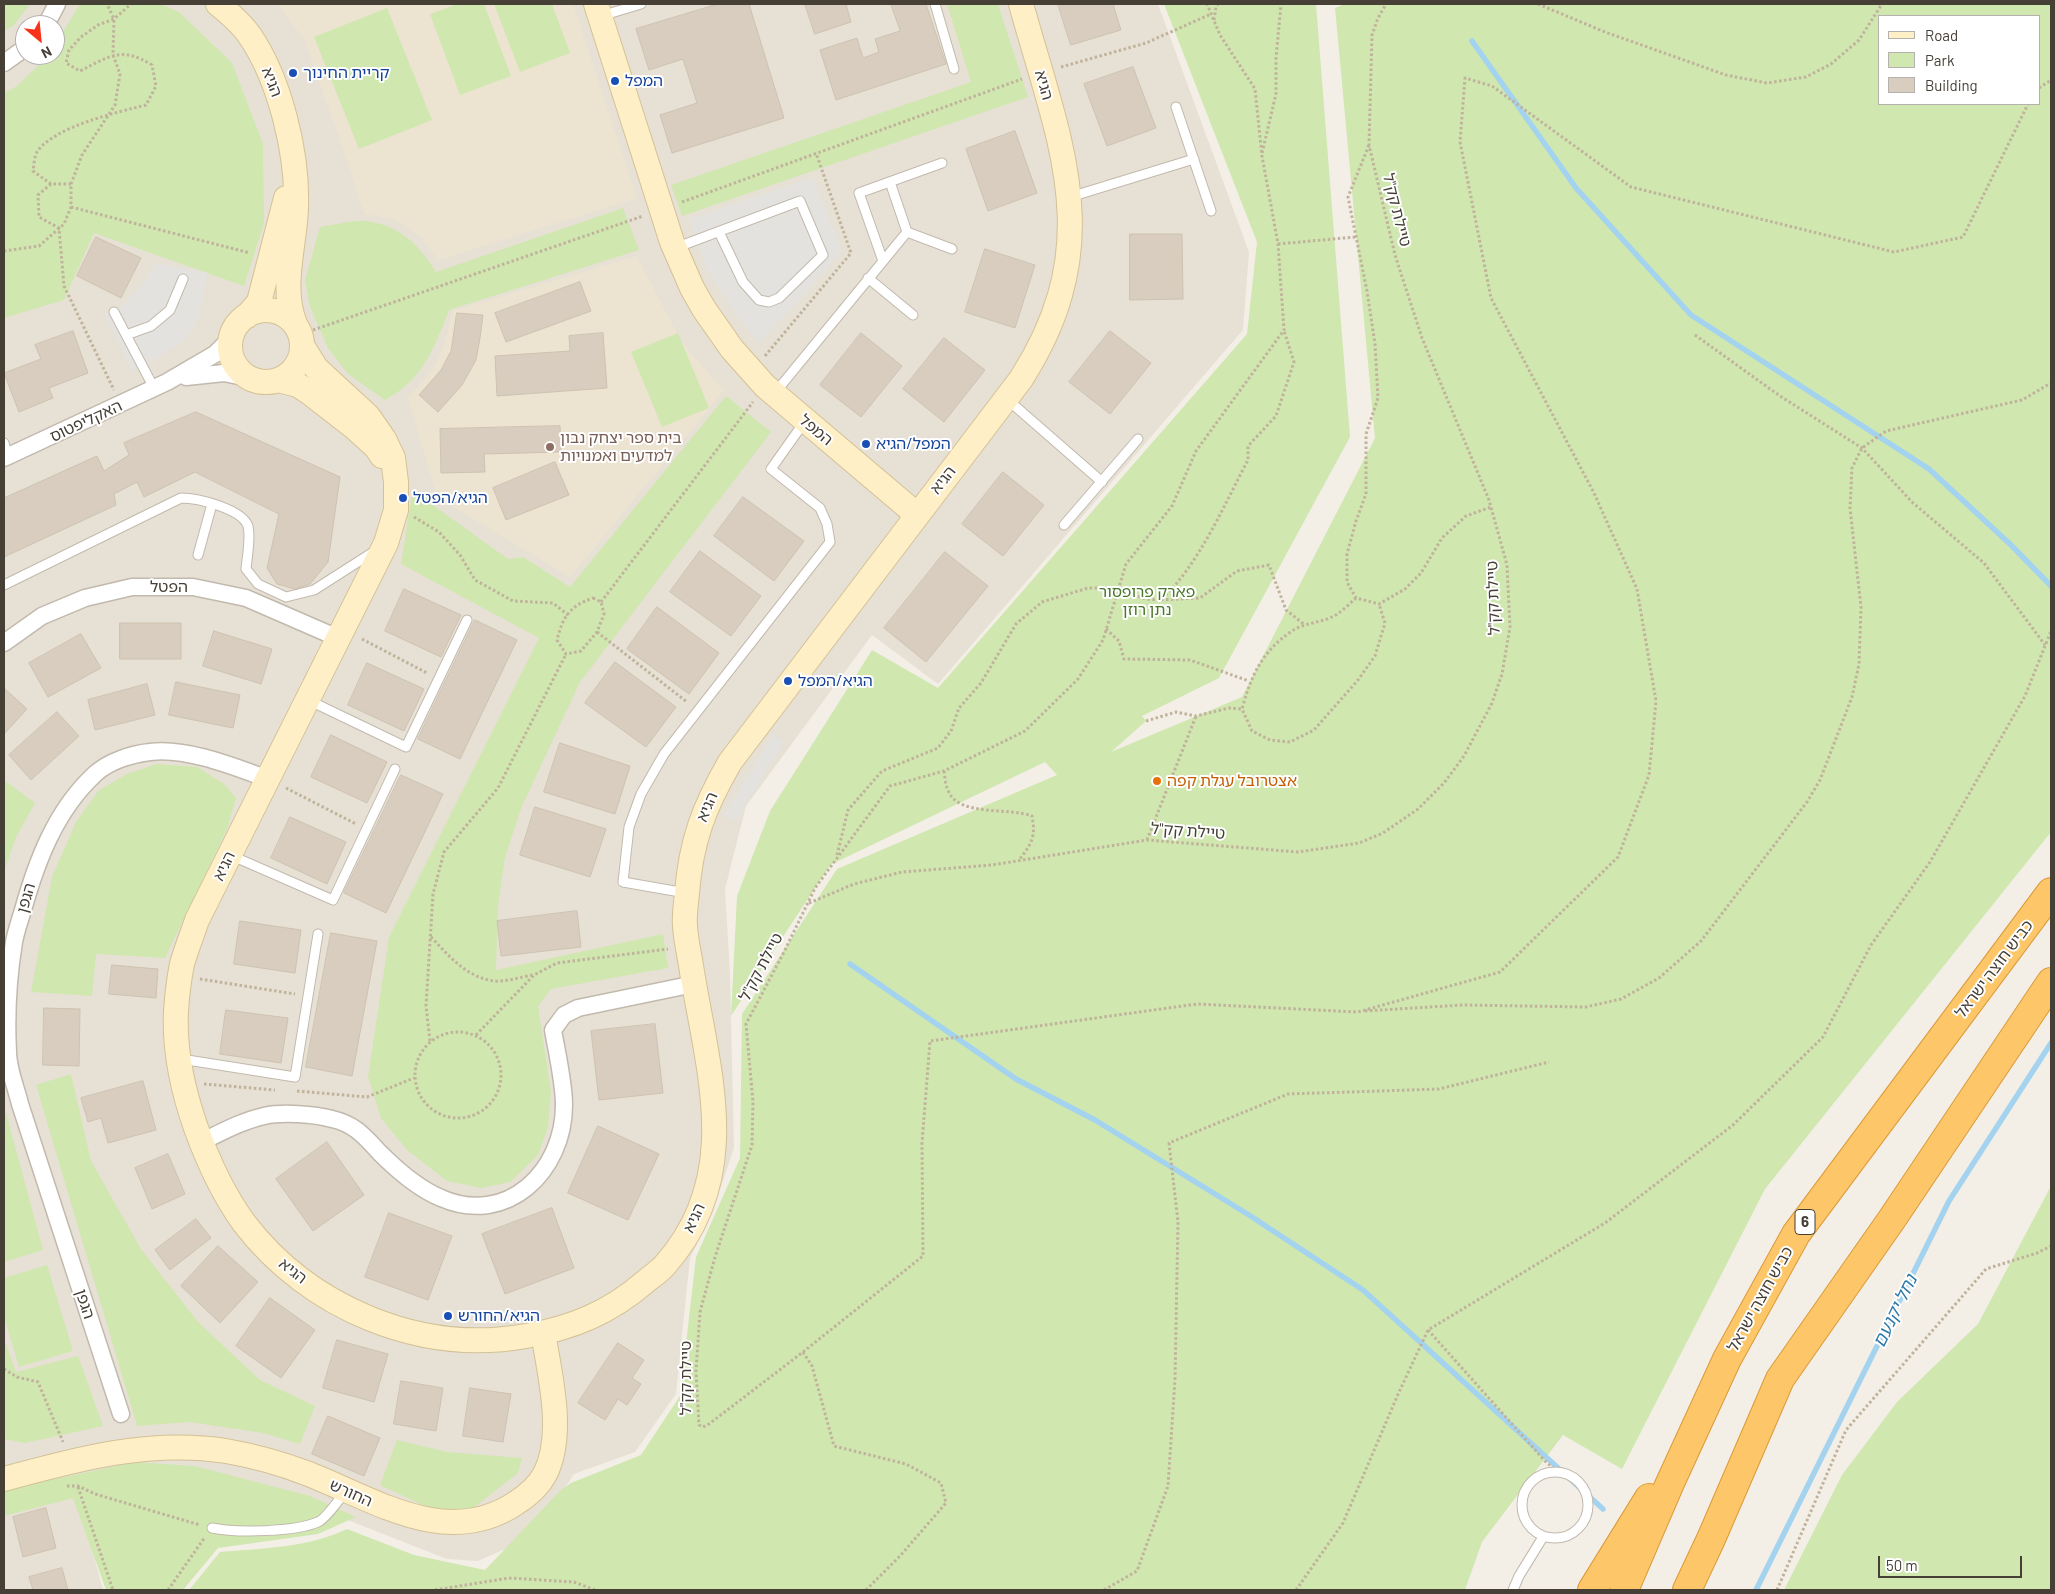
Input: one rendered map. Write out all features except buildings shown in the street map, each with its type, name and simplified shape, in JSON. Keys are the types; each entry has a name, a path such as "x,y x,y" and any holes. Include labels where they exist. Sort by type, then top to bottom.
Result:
{"highway":[{"name":"כביש חוצה ישראל","path":"1624,1590 1727,1359 1796,1234 2051,892"},
{"path":"1688,1590 1780,1379 1892,1220 2051,982"},
{"path":"1592,1590 1700,1417"}],"street":[{"name":"הגיא","path":"218,4 249,35 268,68 293,149 296,206 287,293 290,311 316,368 368,416 384,439 393,458 396,476 396,510 386,543 197,920 182,965 176,1013 179,1059 187,1102 201,1142 220,1184 244,1222 274,1256 310,1285 350,1311 400,1330 450,1340 502,1341 543,1334 590,1319 627,1298 664,1266 691,1230 707,1189 715,1150 714,1102 684,925 696,834 710,797 730,762 916,514 1006,398 1034,358 1046,336 1062,292 1070,246 1070,197 1061,146 1021,4"},
{"name":"המפל","path":"598,10 674,248 692,288 717,330 742,362 770,390 916,514"},
{"path":"4,63 15,55"},
{"name":"הגיא","path":"247,316 259,302 282,210 294,175"},
{"path":"278,380 295,368 300,358 300,335 287,316 278,311 256,311 239,322 231,338 232,358 244,374 265,382 278,380 298,385 355,428 376,447 396,476"},
{"name":"האקליפטוס","path":"5,453 120,404 199,366 215,354 231,338"},
{"name":"האקליפטוס","path":"160,385 193,375 224,373 253,379"},
{"name":"הפטל","path":"4,643 42,616 85,598 132,587 194,587 246,598 340,634"},
{"name":"הגפן","path":"121,1414 20,1104 8,1055 7,1001 14,940 32,877 51,831 75,796 96,773 123,758 152,752 182,753 223,762 268,779"},
{"path":"201,1142 236,1124 266,1115 301,1115 333,1119 362,1132 381,1154 410,1179 440,1198 467,1206 498,1204 521,1193 539,1177 553,1157 561,1132 564,1105 553,1030 564,1015 578,1008 694,984"},
{"name":"החורש","path":"4,1479 100,1455 188,1446 257,1457 306,1473 392,1510 415,1517 457,1523 484,1518 506,1510 529,1494 544,1475 556,1428 543,1334"}],"lane":[{"path":"598,10 641,4"},
{"path":"935,4 954,69"},
{"path":"1176,107 1212,211"},
{"path":"1070,197 1194,159"},
{"path":"882,261 859,193 942,163"},
{"path":"890,182 907,232"},
{"path":"674,248 800,202 823,255 779,298 769,302 758,300 744,282 719,232"},
{"path":"907,232 952,249"},
{"path":"770,390 907,232"},
{"path":"868,278 913,315"},
{"path":"126,335 151,326 170,310 183,279"},
{"path":"114,312 126,335 160,385"},
{"path":"1006,398 1102,482"},
{"path":"687,893 622,882 629,827 641,794 664,754 830,542 827,524 820,508 771,469 805,421"},
{"path":"1064,525 1138,439"},
{"path":"4,585 181,498 195,498 235,513 245,520 248,528 246,569 258,584 286,597 314,590 386,543"},
{"path":"198,555 212,504"},
{"path":"307,700 406,747 467,620"},
{"path":"230,854 333,900 395,769"},
{"path":"179,1059 295,1077 318,934"},
{"path":"1558,1472 1572,1476 1580,1483 1587,1497 1588,1512 1584,1522 1576,1531 1566,1537 1554,1539 1543,1537 1533,1531 1525,1522 1522,1511 1522,1499 1525,1489 1532,1481 1541,1475 1558,1472"},
{"path":"212,1528 227,1531 291,1528 320,1522 346,1490"},
{"path":"1513,1590 1519,1576 1543,1537"}],"path":[{"path":"4,251 39,246 64,224 72,207 72,184 82,156 116,105 120,74 113,55 114,19 107,4"},
{"path":"72,184 51,184 33,172 36,153 58,133 110,114 146,105 156,86 152,65 136,55 113,55 80,71 66,63 69,50 81,37 98,24 114,19 131,4"},
{"path":"1160,600 1171,592 1197,555 1248,460 1248,446 1276,416 1294,362 1284,330 1278,244 1262,156 1255,89 1220,35 1207,4"},
{"path":"1214,20 1218,4"},
{"path":"1262,156 1276,94 1276,59 1281,4"},
{"name":"טיילת קק\"ל","path":"803,1352 709,1424 703,1427 699,1425 696,1371 700,1312 715,1257 752,1145 753,1102 746,1024 808,903 854,884 902,872 992,865 1147,840 1298,852 1360,843 1383,833 1418,809 1444,783 1464,756 1492,703 1502,674 1510,627 1507,565 1491,507 1422,338 1395,255 1368,145 1372,35 1378,18 1386,4"},
{"path":"1538,4 1605,32 1726,75 1767,83 1806,78 1831,64 1859,40 1882,4"},
{"path":"300,335 660,209 1040,72 1146,43 1211,14"},
{"path":"1358,1012 1500,972 1618,857 1649,775 1656,701 1637,589 1594,493 1491,298 1460,142 1465,78 1492,86 1631,187 1894,252 1963,237 2028,105"},
{"path":"2040,87 2051,80"},
{"path":"1368,145 1348,197 1367,291 1375,344 1378,398 1366,434 1366,494 1347,554 1347,582 1356,598 1380,604 1405,589 1421,573 1442,538 1466,516 1491,507"},
{"path":"51,184 38,195 39,217 59,228"},
{"path":"72,207 270,258"},
{"path":"59,228 64,286 120,404"},
{"path":"1278,244 1355,237"},
{"path":"808,903 815,888 836,858 890,786 944,771 1025,731 1078,679 1103,640 1126,564 1172,506 1196,451 1284,330"},
{"path":"1695,335 1780,396 1862,448 1913,503 1984,563 2046,645"},
{"path":"866,1590 900,1556 946,1503 941,1483 906,1464 834,1446 812,1366 803,1352 923,1256 922,1143 930,1042 1197,1004 1358,1012 1463,1005 1586,1007 1621,999 1651,982 1701,941 1807,802 1820,780 1852,697 1859,664 1861,607 1850,508 1852,468 1862,448 1886,431 2022,400 2051,383"},
{"path":"601,602 770,390"},
{"path":"396,510 421,520 439,532 460,555 475,580 512,601 553,603 568,615"},
{"path":"836,858 848,810 882,771 938,748 950,731 959,708 981,683 1016,624 1042,602 1088,588 1119,588 1145,599 1200,598 1237,571 1269,565 1286,610 1305,625"},
{"path":"593,598 601,602 604,614 597,632 581,651 566,654 557,640 560,625 575,604 593,598"},
{"path":"1356,598 1333,617 1293,630 1260,661 1249,682 1242,710 1252,731 1270,740 1290,742 1314,730 1358,680 1375,656 1385,623 1380,604"},
{"path":"1106,629 1119,642 1124,659 1190,660 1249,682"},
{"path":"1296,1590 1343,1524 1399,1392 1428,1330 1605,1223 1733,1124 1823,1037 1870,945 1930,862 2025,696 2051,631"},
{"path":"597,632 698,710"},
{"path":"340,634 439,678"},
{"path":"430,1041 426,1006 433,894 444,852 498,788 566,654"},
{"path":"1146,721 1176,712 1196,716 1229,708 1242,710"},
{"path":"1147,840 1196,716"},
{"path":"944,771 948,792 963,807 1022,812 1032,816 1034,830 1031,844 1019,861"},
{"path":"268,779 366,829"},
{"path":"430,936 469,973 495,981 534,975 558,963 688,946"},
{"path":"476,1035 534,975"},
{"path":"181,976 308,996"},
{"path":"461,1031 476,1035 488,1043 497,1055 500,1063 501,1078 497,1093 488,1105 476,1114 454,1118 439,1114 427,1105 418,1092 414,1078 415,1067 420,1053 430,1041 443,1034 461,1031"},
{"path":"1104,1590 1137,1571 1168,1486 1175,1379 1178,1222 1170,1143 1288,1094 1439,1088 1549,1062"},
{"path":"1777,1590 1846,1430 1986,1269 2037,1253 2051,1246"},
{"path":"1428,1330 1545,1461 1558,1472"},
{"path":"4,1370 17,1377 38,1382 72,1461"},
{"path":"64,1486 78,1486 95,1494 212,1528 168,1590"},
{"path":"78,1486 113,1590"},
{"path":"435,1590 510,1578 574,1582 595,1590"}],"shaded area":[{"path":"4,4 1158,4 1249,252 1243,330 938,684 872,635 746,806 725,889 730,973 734,1148 712,1213 690,1258 676,1394 635,1452 574,1474 563,1491 517,1544 478,1561 447,1559 294,1499 74,1484 103,1590 4,1590"},
{"path":"277,4 573,4 637,198 438,260 421,237 395,219 364,214 304,39"},
{"path":"813,177 842,252 760,343 743,325 709,274 689,219"},
{"name":"בית ספר יצחק נבון למדעים ואמנויות","path":"637,256 681,341 724,391 570,577 437,497 408,398 434,368 445,342 453,311"},
{"path":"156,263 208,273 198,320 183,342 133,372 104,313 121,307 140,287"},
{"path":"773,735 784,742 742,810 737,822 724,815"}],"green space":[{"path":"4,4 29,4 22,15 15,15 15,23 13,26 4,31"},
{"path":"80,4 160,4 179,12 232,63 263,144 264,223 244,286 94,233 64,300 4,318 4,93 17,86 39,65 65,65 65,29"},
{"path":"458,4 484,4 511,76 460,95 430,14"},
{"path":"494,4 552,4 570,53 520,72"},
{"path":"947,4 998,4 1028,97 682,216 671,185 971,82"},
{"name":"פארק פרופסור נתן רוזן","path":"1164,4 1316,4 1350,437 1219,678 1142,716 1146,721 1111,752 1242,697 1375,438 1335,8 1345,4 2051,4 2051,832 1765,1189 1622,1469 1563,1435 1482,1542 1465,1590 189,1590 220,1552 301,1544 347,1529 414,1555 485,1570 560,1491 571,1483 641,1455 680,1396 696,1257 740,1158 742,1014 837,869 1057,775 1045,762 830,865 731,1016 737,896 770,811 872,650 938,688 1247,334 1257,242"},
{"path":"387,8 432,120 359,149 314,37"},
{"path":"623,208 639,250 449,310 426,362 409,383 385,400 348,374 328,348 310,307 305,280 320,227 366,221 389,227 399,232 415,245 436,272"},
{"path":"678,333 709,408 662,427 631,352"},
{"path":"726,396 771,432 580,682 522,806 505,857 498,906 496,970 663,934 668,968 551,989 538,1006 551,1092 548,1127 538,1155 510,1182 481,1188 447,1181 407,1150 381,1118 368,1077 389,937 539,638 401,564 412,494 429,494 430,503 508,559 523,557 570,587"},
{"path":"156,764 197,767 224,784 236,798 227,829 165,958 96,954 92,996 31,992 52,877 76,822 99,790 127,774"},
{"path":"4,780 35,803 16,837 4,872"},
{"path":"71,1074 91,1161 141,1249 198,1322 260,1380 315,1406 300,1444 263,1433 189,1422 137,1426 36,1085"},
{"path":"4,1113 6,1113 43,1250 4,1262"},
{"path":"2051,1186 2051,1590 1784,1590 1842,1475 1897,1402 1978,1324"},
{"path":"47,1265 73,1351 19,1367 4,1316 4,1278"},
{"path":"4,1338 16,1372 78,1356 103,1426 25,1443 4,1439"},
{"path":"397,1440 447,1452 522,1458 518,1473 473,1508 433,1510 380,1485"},
{"path":"135,1462 195,1466 310,1496 356,1517 318,1534 218,1548 183,1590 106,1590 73,1498 4,1516 4,1490"}],"waterway":[{"path":"1472,41 1576,188 1691,315 1929,469 2011,545 2051,586"},
{"path":"850,964 1016,1079 1095,1120 1249,1215 1363,1290 1603,1509"},
{"name":"נחל יקנעם","path":"1756,1590 1949,1201 2051,1043"}],"place":[{"name":"קריית החינוך","path":"293,73"},
{"name":"המפל","path":"615,81"},
{"name":"המפל/הגיא","path":"866,444"},
{"name":"בית ספר יצחק נבון למדעים ואמנויות","path":"550,447"},
{"name":"הגיא/הפטל","path":"403,498"},
{"name":"הגיא/המפל","path":"788,681"},
{"name":"אצטרובל עגלת קפה","path":"1157,781"},
{"name":"הגיא/החורש","path":"448,1316"}]}
